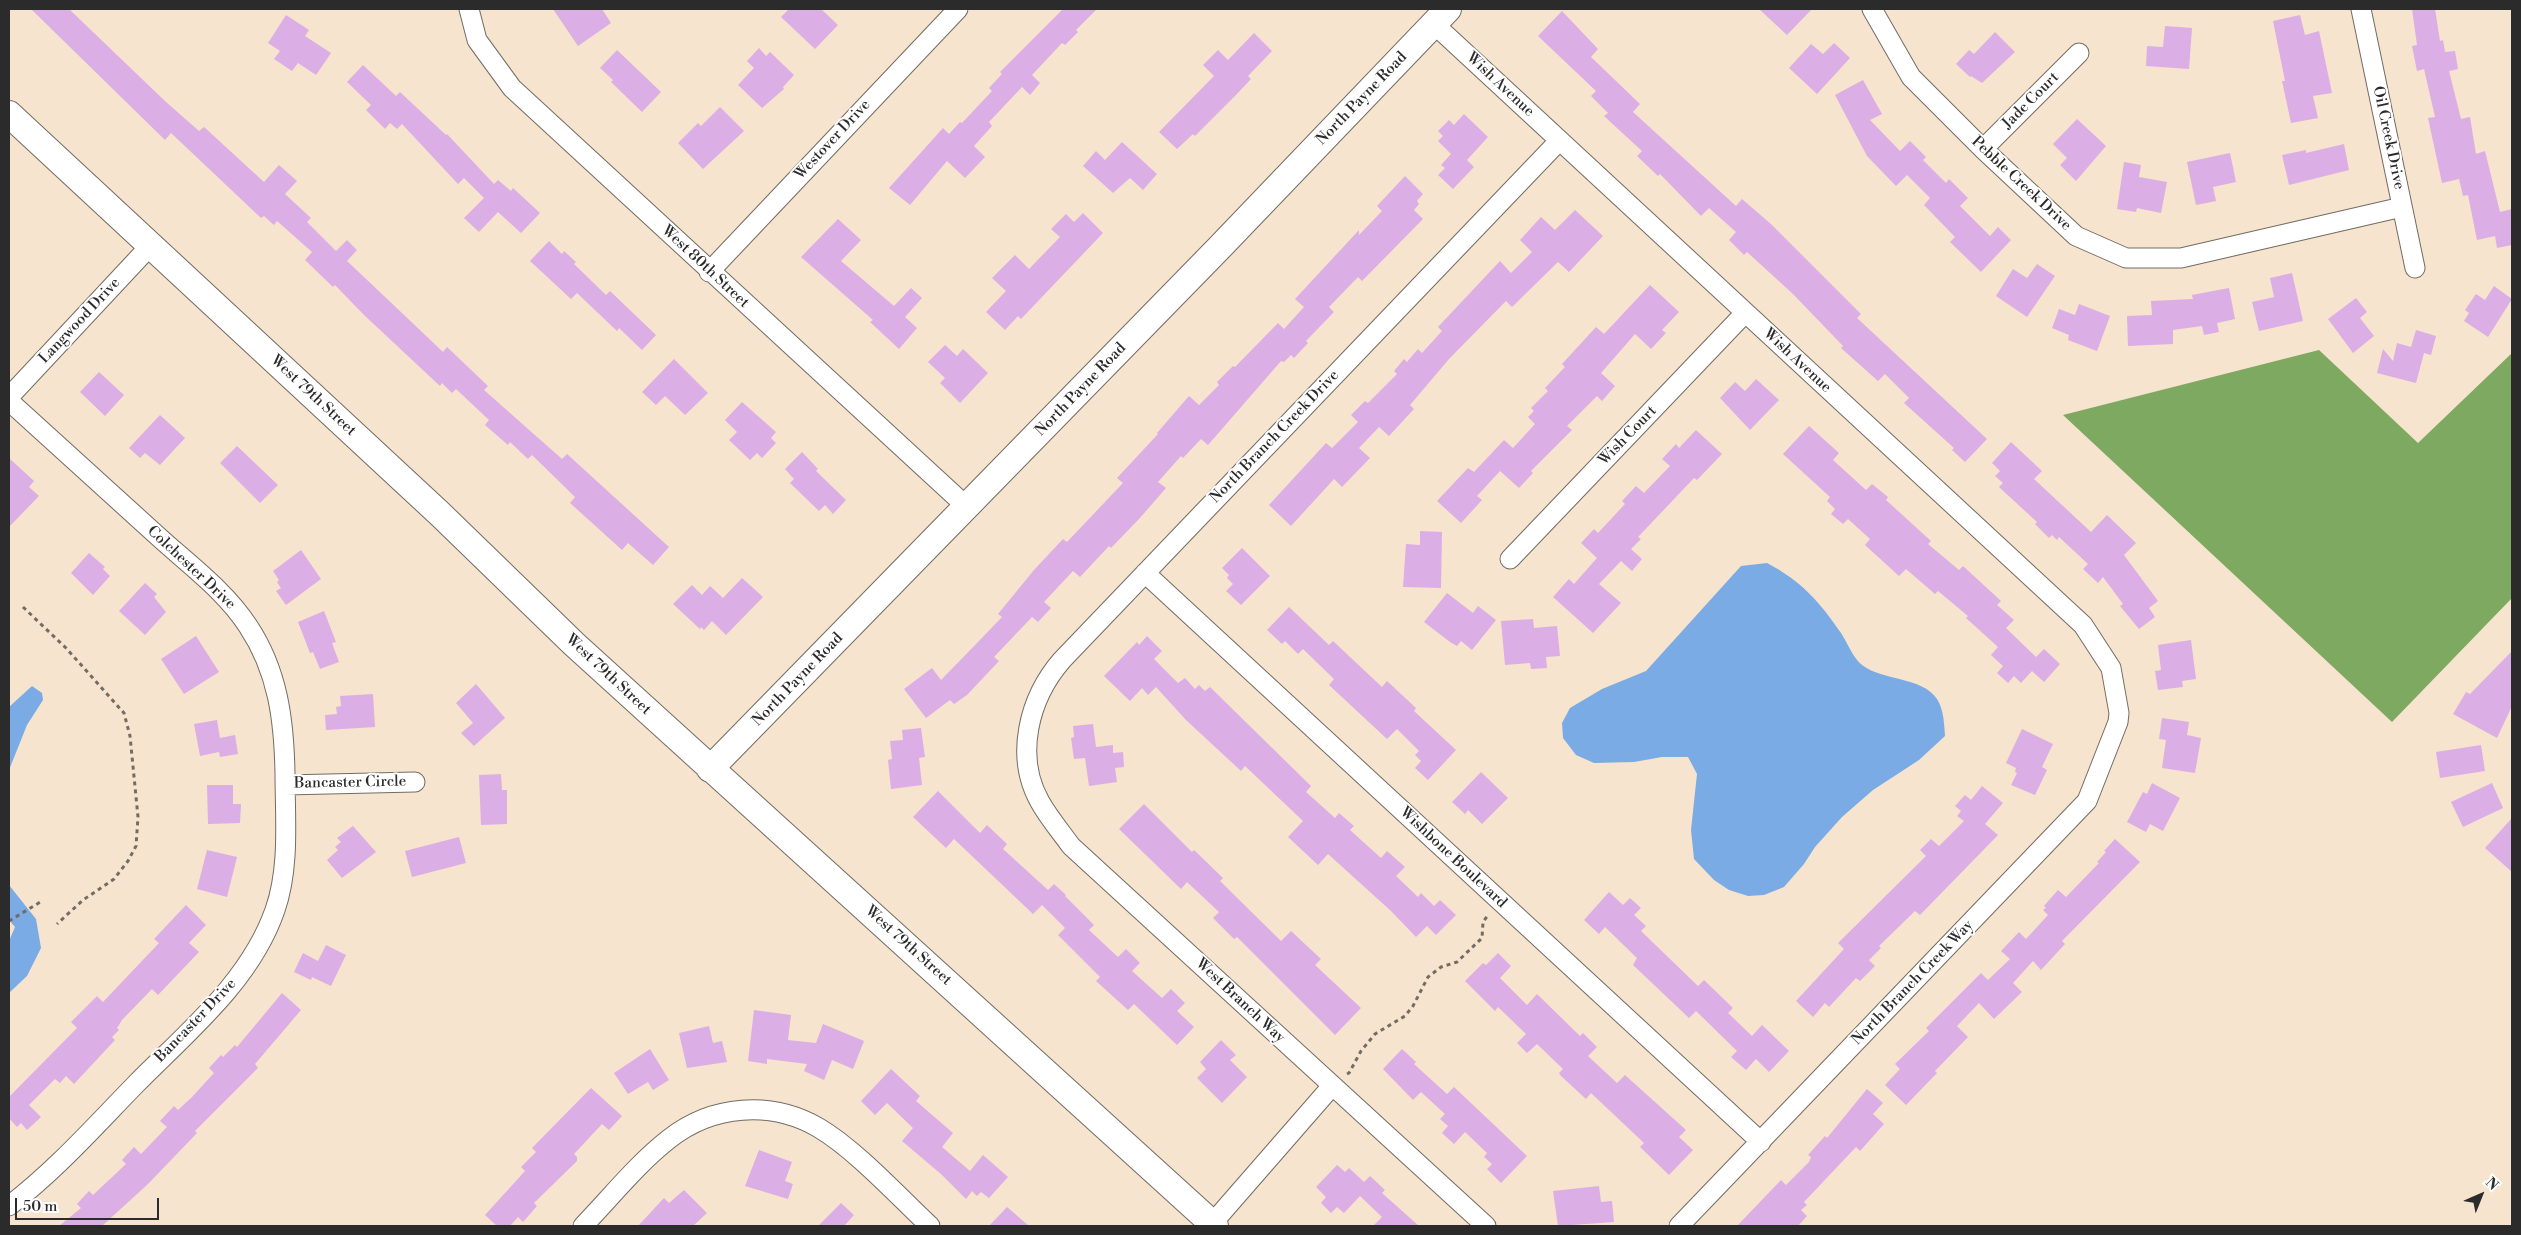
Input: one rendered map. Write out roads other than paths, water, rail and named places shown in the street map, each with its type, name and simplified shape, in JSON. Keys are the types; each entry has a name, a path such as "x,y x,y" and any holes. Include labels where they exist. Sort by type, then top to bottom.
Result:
{"main road":[{"name":"North Payne Road","path":"710,769 967,507 1441,16"},
{"name":"West 79th Street","path":"9,114 440,514 574,644 1212,1226"}],"street":[{"name":"West 80th Street","path":"469,9 477,40 512,88 709,272 967,507"},
{"name":"Pebble Creek Drive","path":"1872,9 1911,77 1983,150 2076,236 2126,258 2181,258 2402,207"},
{"name":"Oil Creek Drive","path":"2361,9 2414,268"},
{"name":"Westover Drive","path":"709,272 948,12"},
{"name":"Wish Avenue","path":"1441,16 1559,141 2083,625 2110,668 2119,712 2118,722"},
{"name":"Jade Court","path":"1983,150 2079,53"},
{"name":"North Branch Creek Drive","path":"1028,753 1029,723 1035,704 1052,672 1559,141"},
{"name":"Langwood Drive","path":"9,399 151,246"},
{"name":"Wish Court","path":"1510,558 1745,313"},
{"name":"Colchester Drive","path":"9,399 215,587 249,627 262,650 278,691 282,717 285,784"},
{"name":"Wishbone Boulevard","path":"1145,573 1761,1142"},
{"name":"North Branch Creek Way","path":"1679,1226 2087,802 2118,722"},
{"name":"West Branch Way","path":"1028,753 1032,777 1040,801 1071,846 1486,1226"},
{"name":"Bancaster Circle","path":"285,784 416,782"},
{"name":"Bancaster Drive","path":"9,1206 74,1148 217,1000 248,965 269,925 280,890 286,846 285,784"},
{"path":"1212,1226 1332,1086"},
{"path":"584,1226 670,1138 700,1120 742,1110 778,1112 819,1128 841,1144 930,1226"}],"water":[{"path":"1767,563 1790,577 1817,602 1841,633 1862,665 1881,674 1913,683 1931,692 1941,708 1945,736 1919,760 1873,790 1842,817 1815,847 1804,864 1784,887 1764,895 1748,896 1729,890 1714,880 1694,859 1691,830 1697,774 1688,757 1662,757 1634,762 1594,763 1576,755 1563,738 1562,723 1570,708 1602,689 1646,671 1741,566"},
{"path":"32,686 42,693 43,700 27,725 9,770 9,707"},
{"path":"9,885 36,919 41,948 27,976 9,993 9,941 15,927 9,920"}]}
